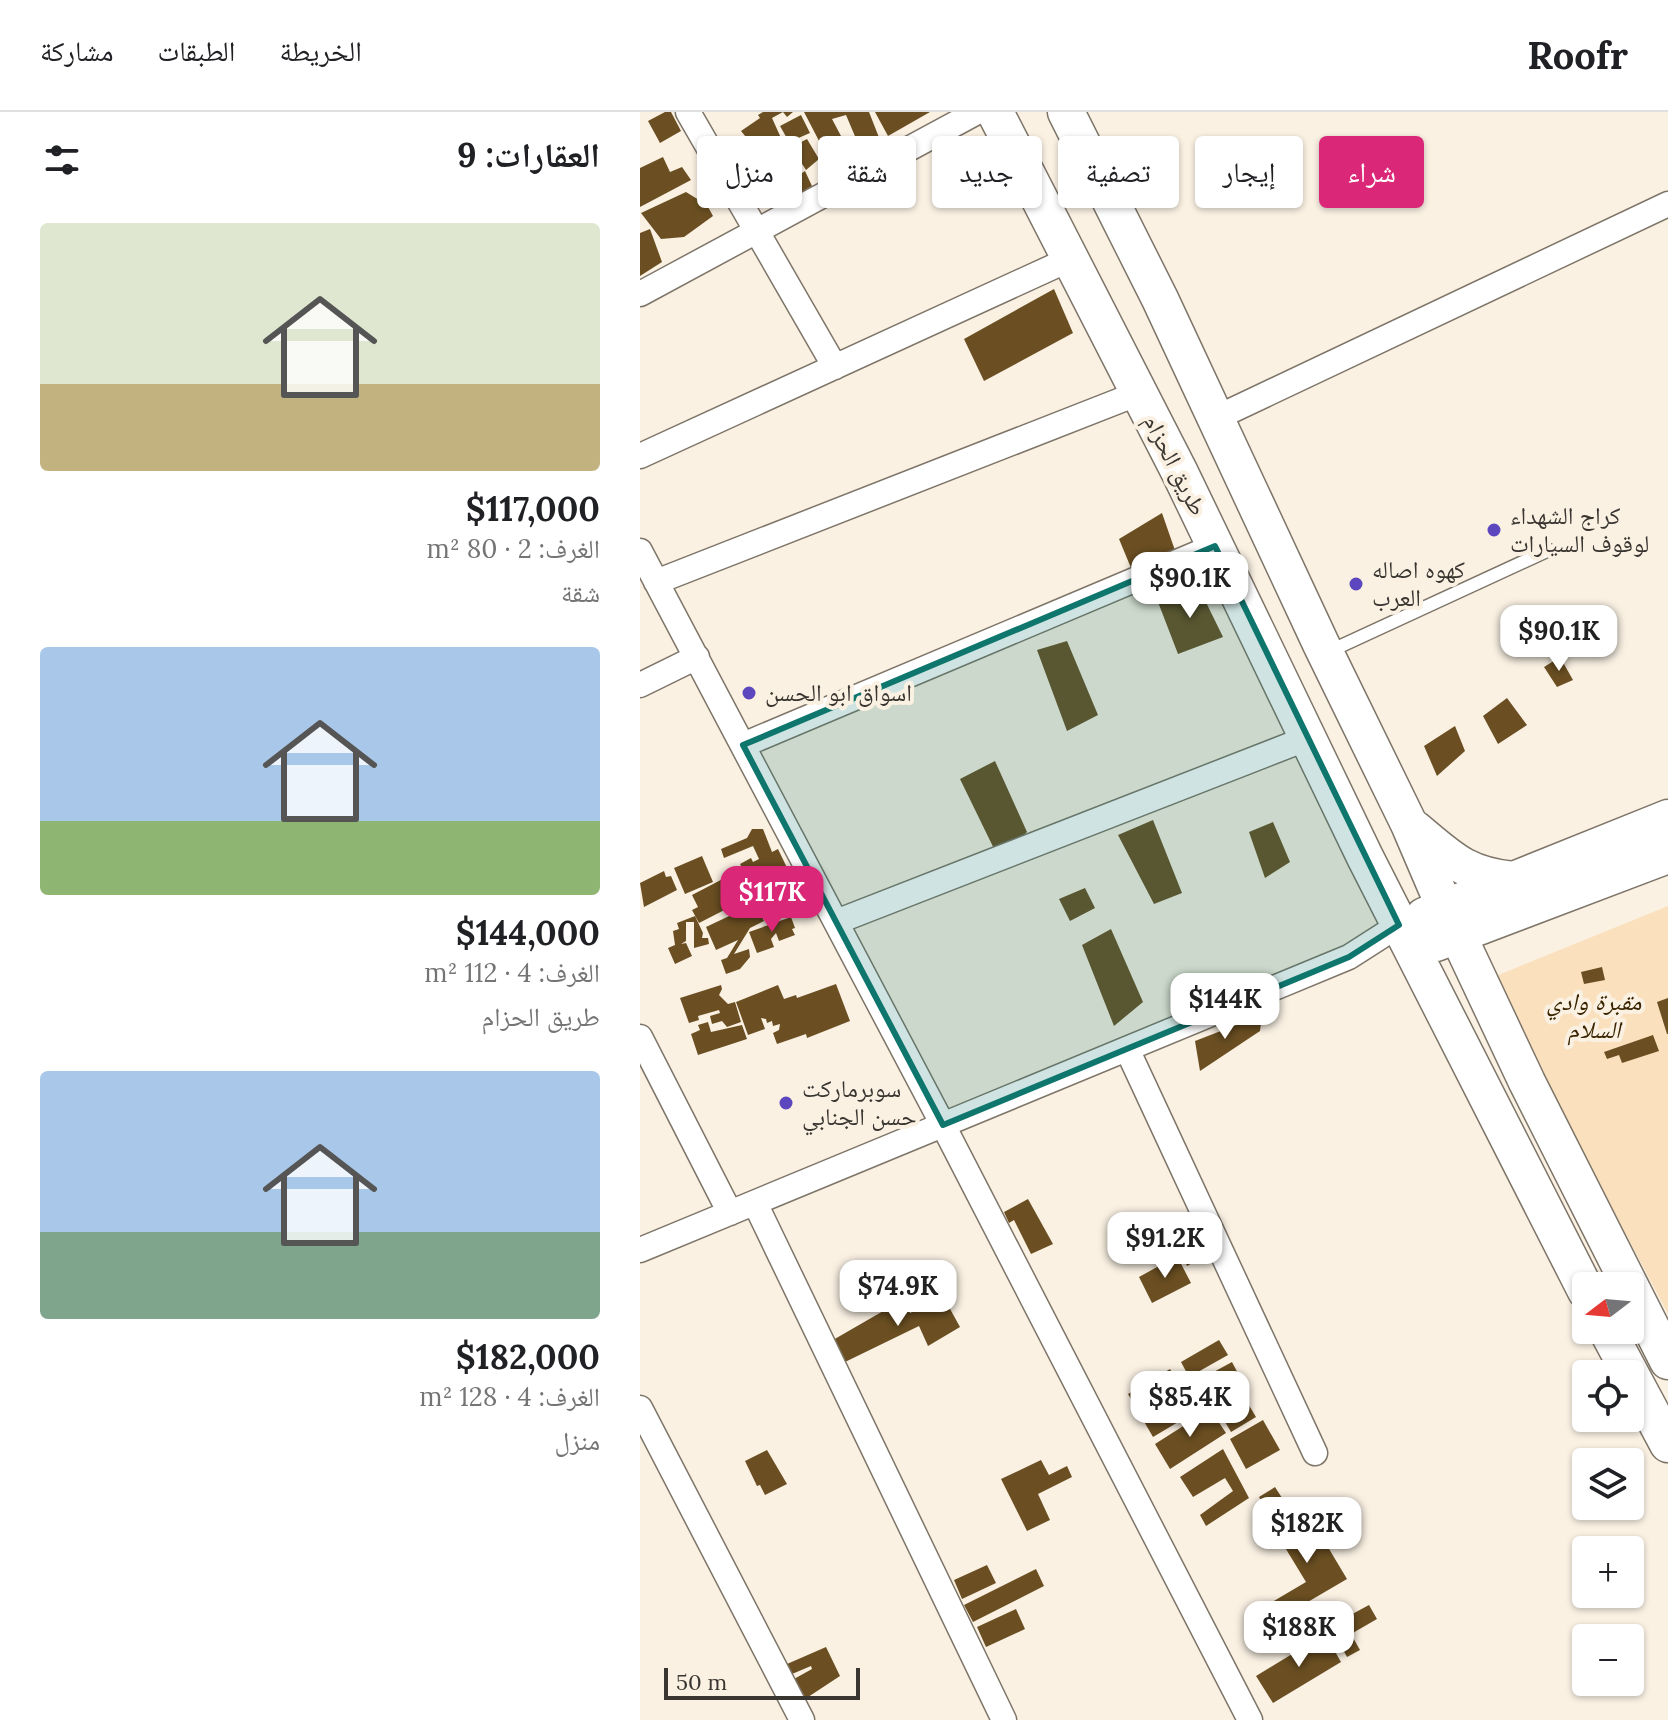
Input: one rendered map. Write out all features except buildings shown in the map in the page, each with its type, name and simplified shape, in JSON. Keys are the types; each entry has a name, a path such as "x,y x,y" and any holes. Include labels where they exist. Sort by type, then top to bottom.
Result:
{"main road":[{"name":"طريق الحزام","path":"995,112 1139,393 1406,938 1576,1272"},
{"path":"1066,112 1160,299 1409,824 1527,1082 1668,1361"},
{"path":"1452,921 1513,880 1668,818"},
{"path":"1409,824 1470,871 1485,877 1513,880"},
{"path":"1406,938 1668,855"},
{"path":"1614,1344 1668,1444"}],"street":[{"path":"688,112 835,367"},
{"path":"640,294 977,112"},
{"path":"1216,418 1668,204"},
{"path":"640,456 1070,259"},
{"path":"656,582 1139,393"},
{"path":"743,745 1215,546"},
{"path":"640,551 943,1125 1250,1720"},
{"path":"640,685 697,657"},
{"path":"836,922 1308,738"},
{"path":"640,1250 1349,957 1406,938"},
{"path":"640,1037 730,1213"},
{"path":"1127,1049 1315,1453"},
{"path":"755,1203 1004,1720"},
{"path":"640,1408 802,1720"}],"lane":[{"path":"1327,652 1549,550"}],"highlighted area":[{"path":"1215,546 1399,925 1349,957 943,1125 743,745"}],"green space":[{"name":"مقبرة وادي السلام","path":"1668,906 1668,1314 1491,978"}],"place":[{"name":"كراج الشهداء لوقوف السيارات","path":"1494,530"},
{"name":"كهوه اصاله العرب","path":"1356,584"},
{"name":"اسواق ابو الحسن","path":"749,693"},
{"name":"سوبرماركت حسن الجنابي","path":"786,1103"}]}
